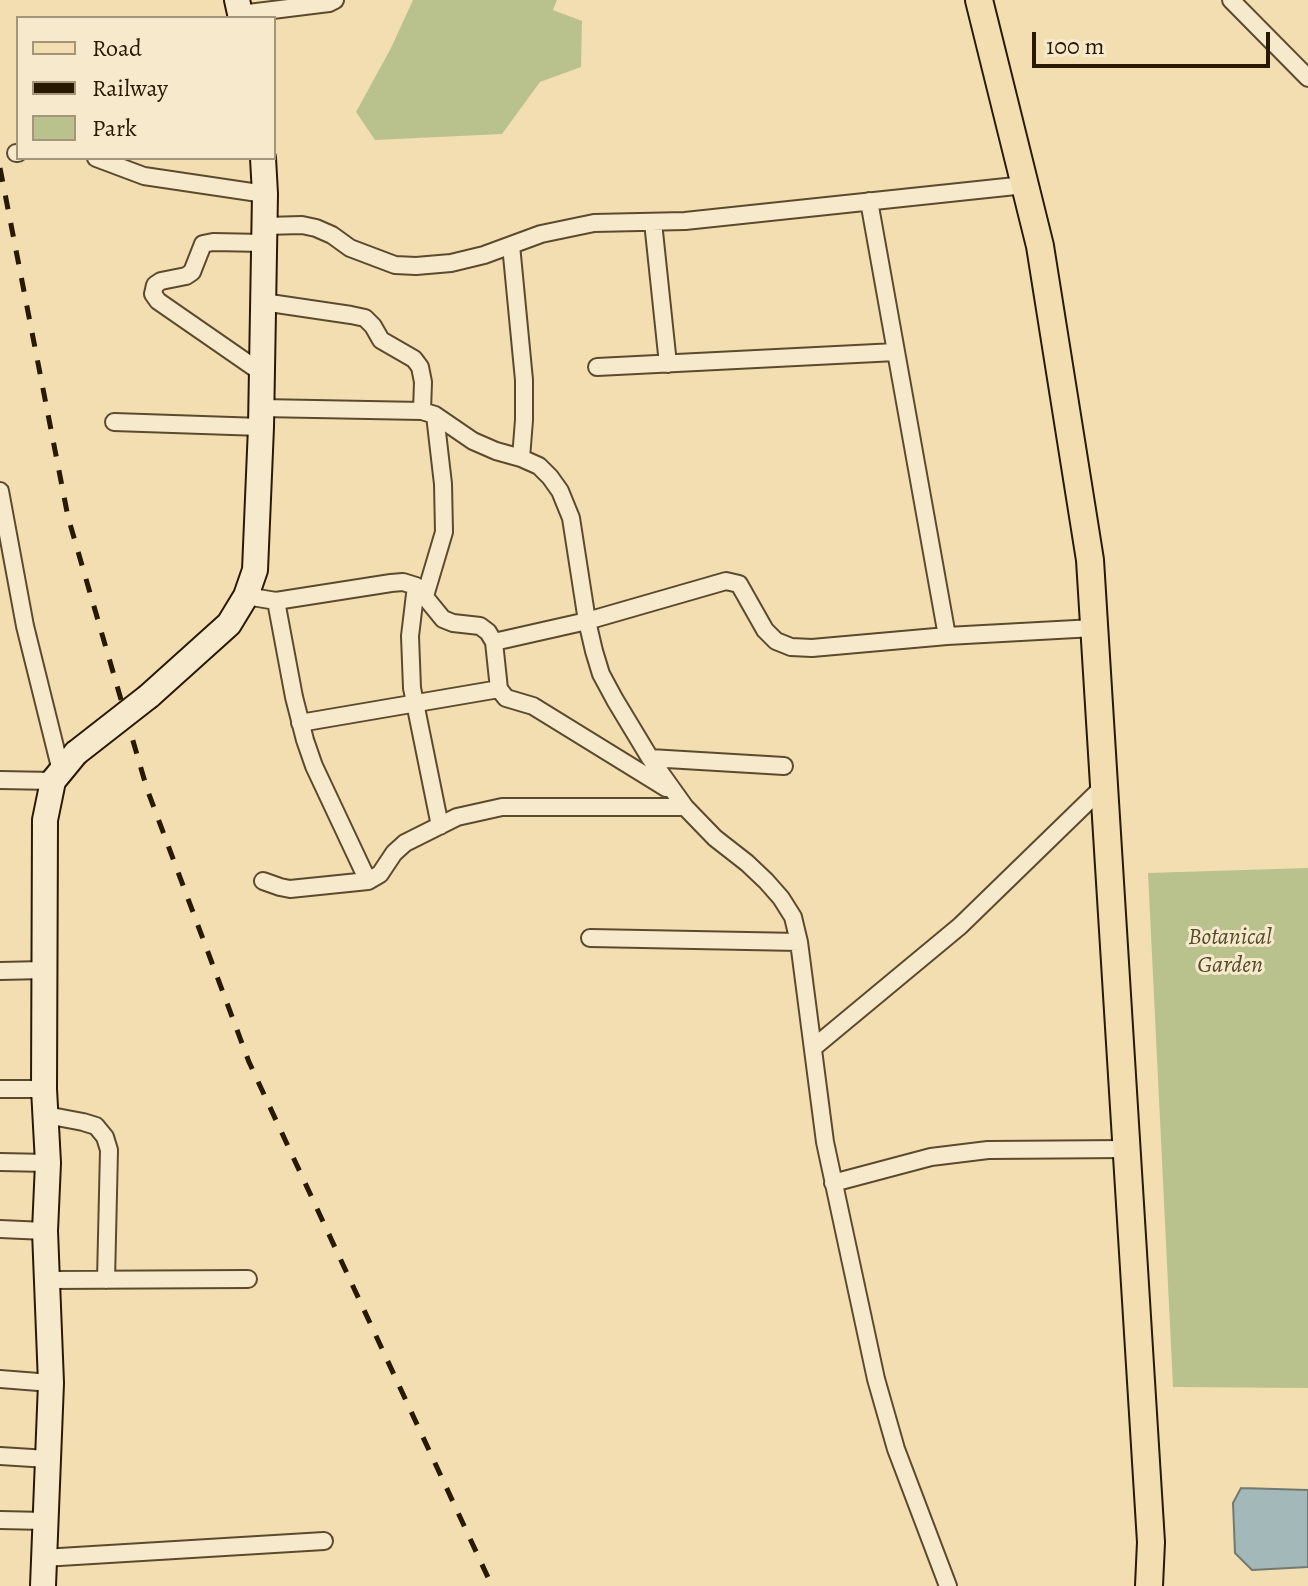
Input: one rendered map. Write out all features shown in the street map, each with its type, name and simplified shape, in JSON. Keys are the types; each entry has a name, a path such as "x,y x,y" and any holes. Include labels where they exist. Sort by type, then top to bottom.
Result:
{"main road":[{"path":"979,0 1040,246 1087,544 1151,1542 1149,1586"},
{"path":"43,1586 51,1383 45,1231 48,1163 44,1089 45,820 63,768 229,624 246,596 255,570 265,234 263,160"}],"street":[{"path":"240,11 335,0"},
{"path":"1231,0 1308,78"},
{"path":"101,160 144,176 265,194"},
{"path":"262,373 158,301 153,294 155,285 161,281 192,272 203,244 302,225 316,228 350,248 395,265 416,266 451,263 484,255 541,234 594,223 685,221 1025,185"},
{"path":"869,201 947,636"},
{"path":"653,222 668,364"},
{"path":"511,245 524,380 521,458"},
{"path":"263,302 365,318 381,340 404,352 420,367 443,484 444,532 420,591 410,636 414,703 440,826"},
{"path":"597,367 896,352"},
{"path":"114,422 428,413 473,441 539,466 550,477 560,491 571,518 587,621 601,674 650,758 685,807 715,838 747,863 781,898 793,917 799,942 825,1142 876,1379 896,1449 948,1586"},
{"path":"0,491 25,626 63,768 0,780"},
{"path":"494,642 587,621 726,581 739,584 765,630 776,641 791,647 1094,628"},
{"path":"246,596 276,601 403,582 420,591 443,619 480,626 488,632 494,642 499,689 506,698 533,706 674,793"},
{"path":"276,601 300,723 314,766 368,881"},
{"path":"300,723 499,689"},
{"path":"650,758 784,766"},
{"path":"813,1048 960,926 1104,786"},
{"path":"263,881 290,889 305,889 368,881 380,874 405,843 457,817 502,807 685,807"},
{"path":"590,938 799,942"},
{"path":"0,971 44,970"},
{"path":"0,1089 44,1089"},
{"path":"46,1115 96,1126 105,1137 109,1150 106,1280"},
{"path":"833,1183 931,1157 988,1150 1126,1149"},
{"path":"0,1162 48,1163"},
{"path":"0,1229 45,1231"},
{"path":"47,1280 248,1279"},
{"path":"0,1379 51,1383"},
{"path":"0,1456 48,1459"},
{"path":"0,1520 45,1521"},
{"path":"43,1558 324,1541"}],"green space":[{"path":"413,0 557,0 553,10 582,21 581,67 540,82 502,134 375,140 356,112"},
{"name":"Botanical Garden","path":"1308,868 1308,1388 1173,1387 1148,873"}],"shaded area":[{"path":"1241,1488 1308,1490 1308,1567 1252,1570 1235,1553 1233,1503"}],"railway":[{"path":"0,168 68,517 147,789 249,1062 492,1586"}]}
